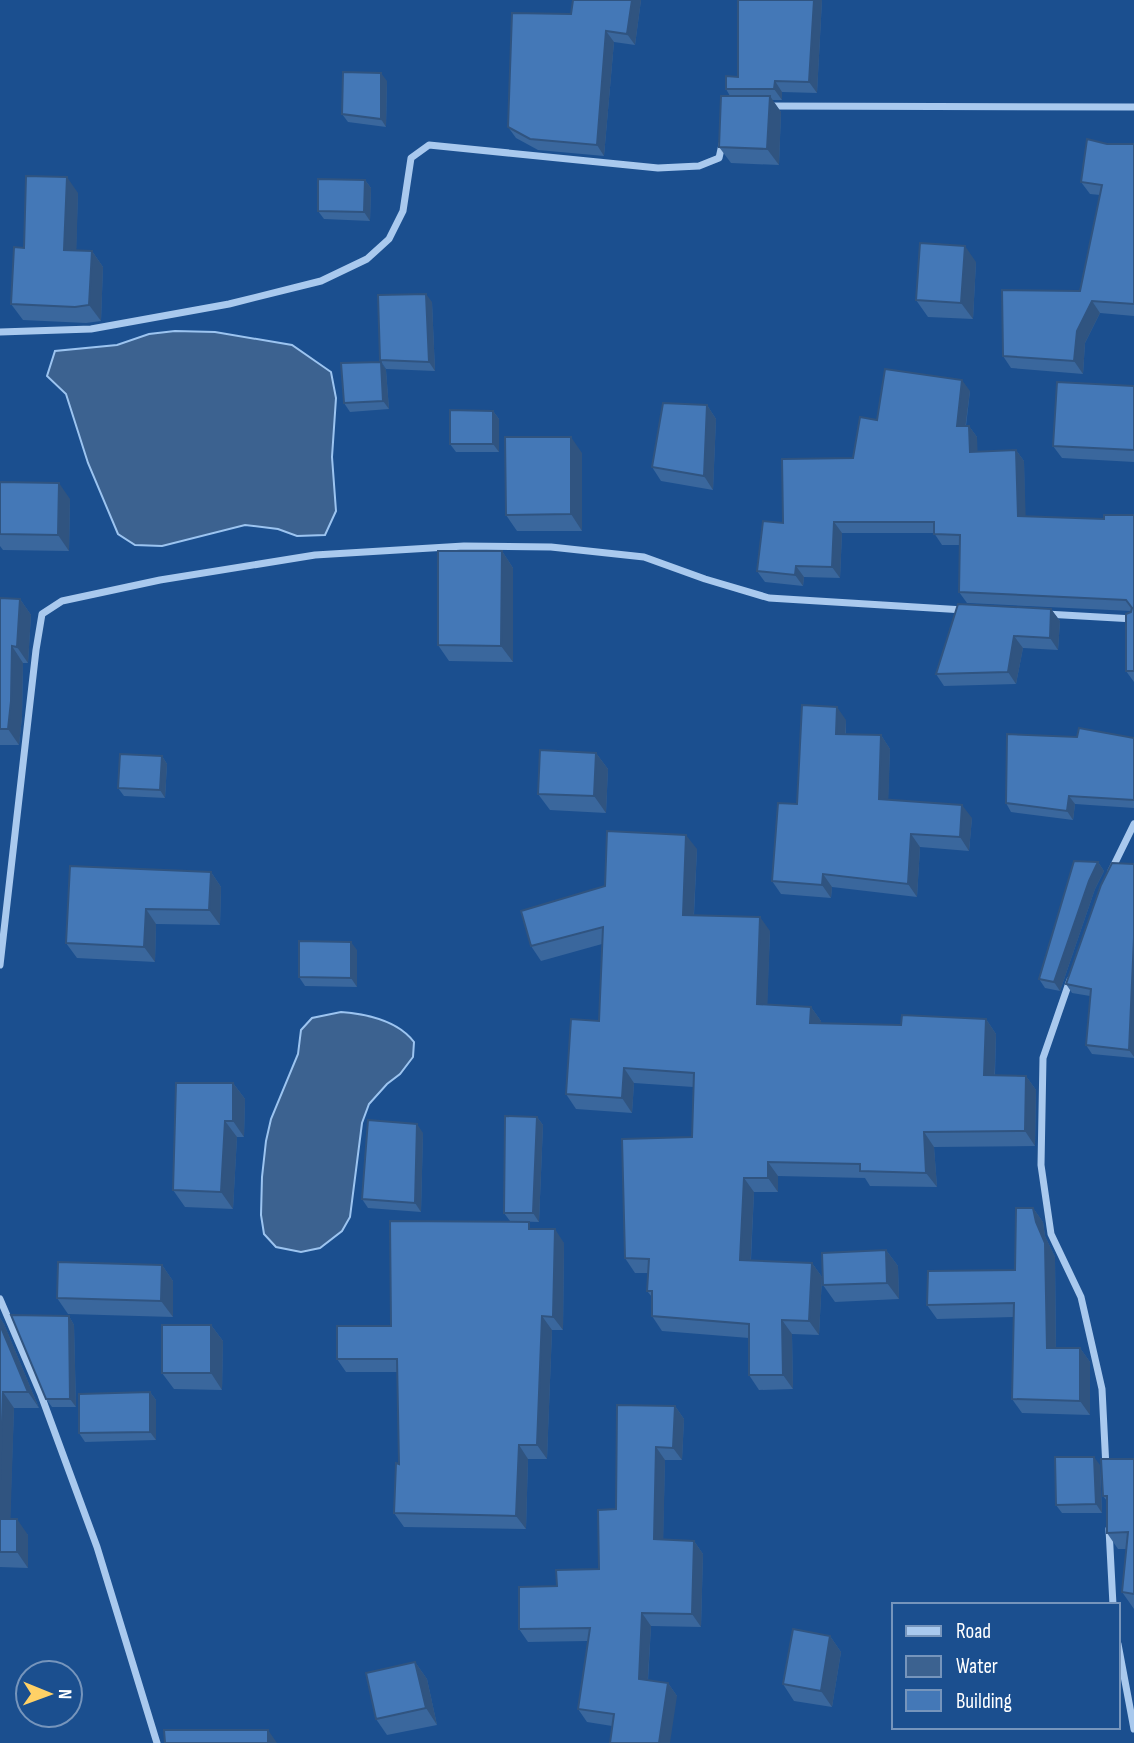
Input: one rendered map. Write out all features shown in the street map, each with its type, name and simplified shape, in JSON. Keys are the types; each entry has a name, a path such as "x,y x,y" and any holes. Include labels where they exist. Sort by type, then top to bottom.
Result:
{"street":[{"path":"751,106 1134,107"},
{"path":"0,332 91,329 229,304 321,281 367,259 389,239 403,211 411,158 429,145 658,167 699,166 719,158 724,127"},
{"path":"0,965 42,614 62,601 160,580 315,555 464,546 551,547 644,557 769,598 969,610"},
{"path":"1038,614 1134,619"},
{"path":"1106,880 1134,824"},
{"path":"1074,968 1043,1058 1041,1165 1051,1234 1081,1297 1102,1389 1106,1482"},
{"path":"0,1299 41,1395 97,1547 157,1743"},
{"path":"1108,1522 1113,1603"},
{"path":"1120,1655 1134,1730"}],"water":[{"path":"175,331 215,332 292,345 331,372 336,398 332,457 336,511 325,535 297,536 278,529 245,525 162,546 135,545 118,534 88,463 66,394 47,376 55,351 117,345 149,334"},
{"path":"341,1012 371,1017 400,1029 414,1042 413,1057 400,1074 369,1104 362,1123 350,1217 342,1231 320,1248 301,1252 276,1247 264,1234 261,1215 262,1177 271,1119 298,1054 301,1030 312,1018"}],"building":[{"path":"573,0 632,0 627,34 606,31 597,145 530,139 508,127 512,13 571,14"},
{"path":"738,0 814,0 809,82 775,81 774,89 726,89 726,76 738,77"},
{"path":"343,72 381,73 381,119 342,114"},
{"path":"721,96 770,96 767,149 719,147"},
{"path":"1087,139 1107,144 1134,144 1134,304 1092,301 1077,331 1074,361 1003,356 1002,290 1080,291 1102,185 1081,182"},
{"path":"26,176 67,177 64,250 92,251 89,305 75,307 11,304 14,247 24,248"},
{"path":"318,179 365,180 364,212 318,211"},
{"path":"920,243 965,246 961,303 916,300"},
{"path":"426,294 429,362 380,360 378,295"},
{"path":"381,362 383,401 344,403 341,363"},
{"path":"885,369 962,380 957,426 969,426 970,452 1016,450 1018,516 1104,519 1104,515 1134,515 1134,671 1126,671 1126,614 1131,612 1132,608 1126,600 959,592 960,535 934,534 934,522 834,522 832,567 796,566 795,575 757,571 763,521 783,523 782,459 853,458 860,417 877,420"},
{"path":"1057,382 1134,386 1134,450 1053,446"},
{"path":"663,403 707,405 704,476 652,467"},
{"path":"450,410 493,411 493,444 450,444"},
{"path":"505,437 571,437 571,514 506,515"},
{"path":"0,482 59,483 58,535 0,534"},
{"path":"438,551 502,551 501,646 438,645"},
{"path":"0,598 20,599 17,647 12,646 8,729 0,729"},
{"path":"958,604 1051,609 1050,638 1014,636 1008,672 936,674"},
{"path":"802,705 837,707 836,734 881,735 879,799 962,805 960,837 911,834 908,884 823,874 822,885 772,881 778,803 797,804"},
{"path":"1079,728 1134,738 1134,800 1069,796 1067,811 1006,803 1007,734 1077,737"},
{"path":"540,750 596,753 594,796 538,794"},
{"path":"120,754 162,756 160,790 118,788"},
{"path":"607,831 686,835 683,915 760,917 757,1004 811,1007 810,1023 901,1025 902,1015 986,1019 984,1075 1026,1076 1025,1131 924,1132 926,1173 860,1171 860,1164 768,1162 768,1178 744,1178 740,1260 812,1263 809,1321 782,1320 783,1375 749,1375 749,1324 652,1316 652,1291 647,1291 649,1259 625,1258 622,1139 692,1137 694,1073 624,1068 622,1098 566,1094 571,1019 599,1021 603,927 531,946 521,911 605,886"},
{"path":"1074,861 1098,862 1054,982 1039,979"},
{"path":"1112,863 1134,864 1129,1050 1086,1045 1091,989 1066,984 1101,885"},
{"path":"70,866 211,872 209,910 146,909 144,947 66,943"},
{"path":"299,941 351,942 351,978 299,977"},
{"path":"176,1083 233,1083 233,1121 225,1121 221,1192 173,1190"},
{"path":"505,1116 537,1117 533,1213 504,1213"},
{"path":"368,1120 417,1124 415,1203 362,1199"},
{"path":"1016,1208 1033,1208 1045,1243 1047,1348 1080,1348 1080,1401 1012,1399 1014,1303 927,1305 928,1271 1015,1270"},
{"path":"390,1221 529,1222 529,1229 555,1229 553,1317 542,1316 537,1445 519,1445 516,1516 394,1513 396,1463 399,1464 397,1359 337,1359 337,1326 391,1326"},
{"path":"886,1250 887,1283 823,1285 822,1253"},
{"path":"58,1262 162,1265 161,1301 57,1298"},
{"path":"11,1315 69,1316 70,1399 46,1399"},
{"path":"0,1325 28,1392 3,1392 0,1481"},
{"path":"162,1325 211,1325 211,1373 162,1373"},
{"path":"150,1392 150,1432 79,1433 79,1394"},
{"path":"617,1405 675,1406 673,1448 656,1447 654,1539 694,1541 692,1614 642,1613 639,1679 668,1683 659,1743 610,1743 614,1714 578,1709 590,1628 519,1629 519,1587 557,1586 556,1570 599,1569 598,1510 616,1509"},
{"path":"1055,1457 1094,1457 1096,1504 1056,1505"},
{"path":"1101,1459 1134,1459 1134,1594 1122,1592 1128,1532 1107,1533 1107,1496 1103,1496"},
{"path":"0,1519 17,1519 17,1552 0,1552"},
{"path":"793,1629 830,1636 821,1691 783,1684"},
{"path":"415,1662 426,1708 376,1719 366,1673"},
{"path":"164,1730 268,1730 268,1743 165,1743"}]}
